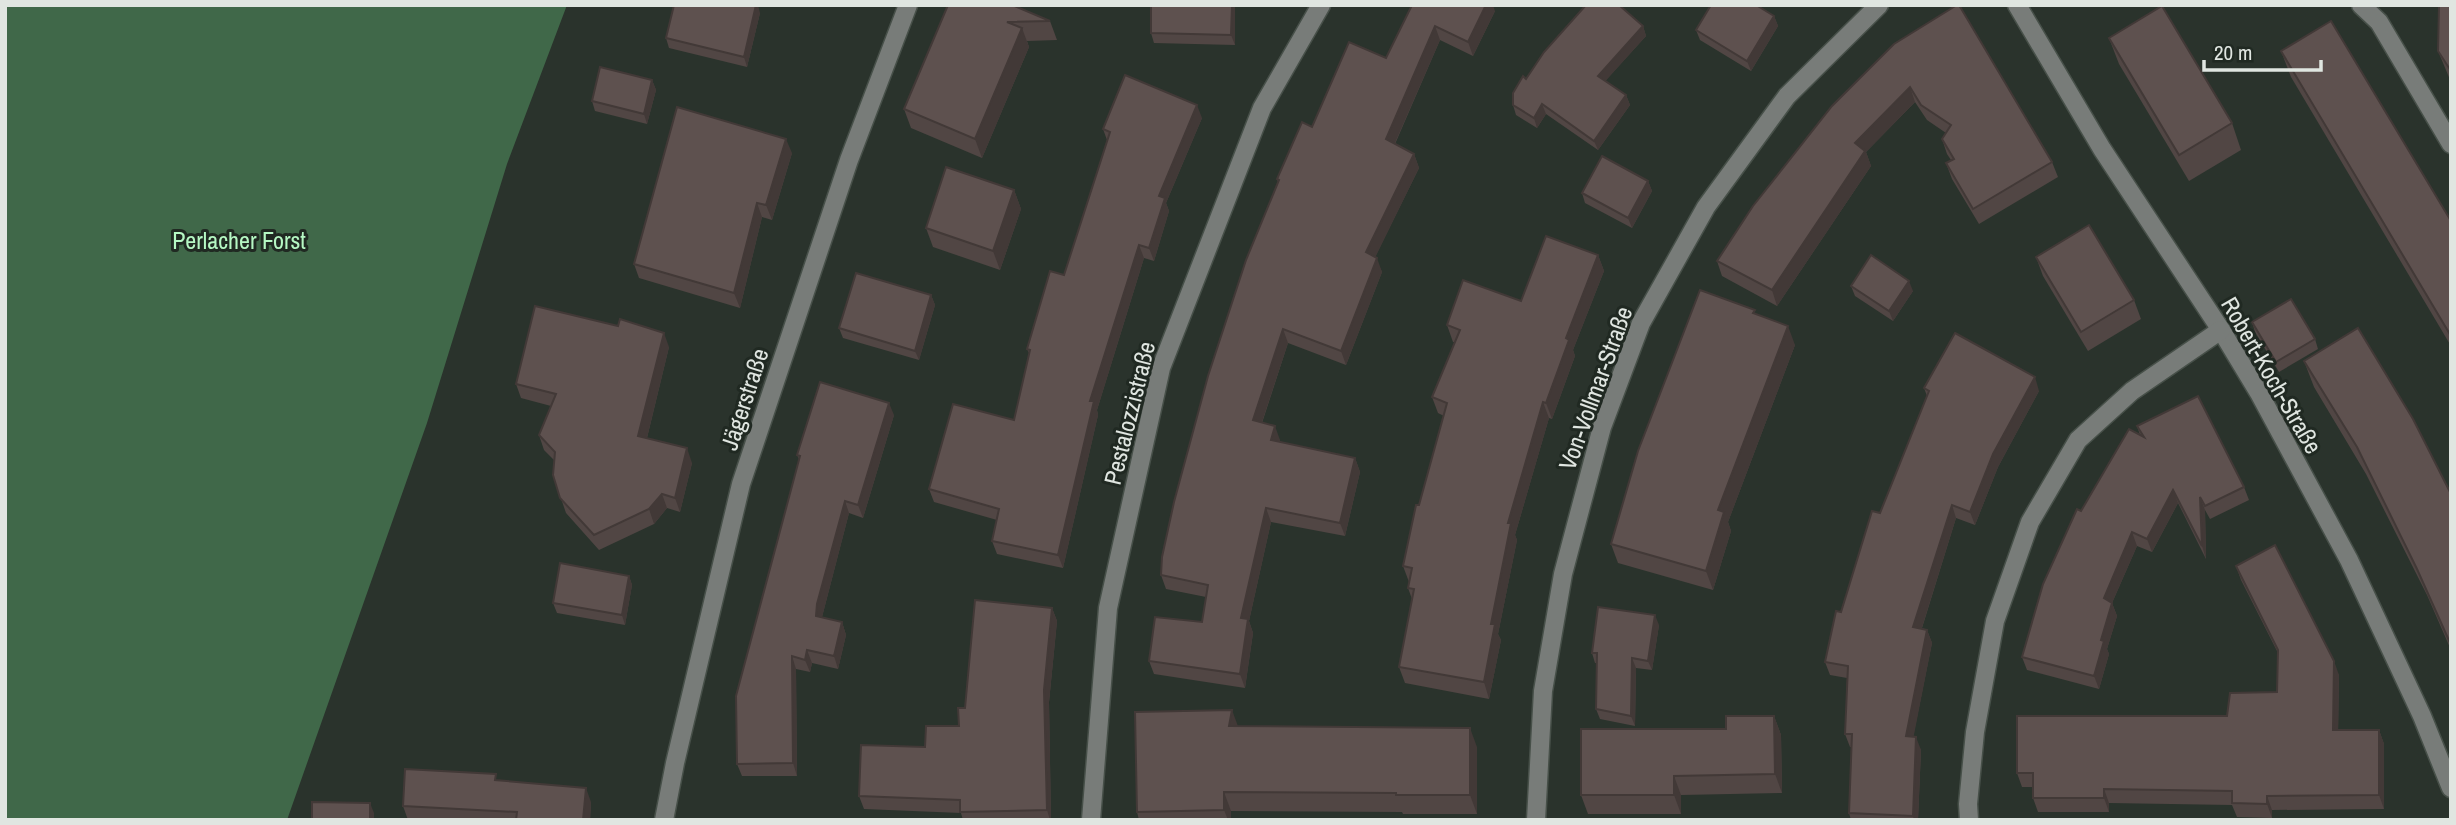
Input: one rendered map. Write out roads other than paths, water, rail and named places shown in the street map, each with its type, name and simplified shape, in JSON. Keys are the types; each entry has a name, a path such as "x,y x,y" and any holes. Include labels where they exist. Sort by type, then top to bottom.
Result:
{"street":[{"name":"Jägerstraße","path":"664,820 741,484 849,160 908,5"},
{"name":"Pestalozzistraße","path":"1091,820 1108,608 1161,368 1262,108 1321,5"},
{"name":"Von-Vollmar-Straße","path":"1536,820 1543,691 1563,574 1602,426 1641,323 1706,207 1787,96 1879,5"},
{"path":"2361,5 2379,22 2451,144"},
{"name":"Robert-Koch-Straße","path":"2024,7 2102,149 2221,330 2259,393 2348,560 2422,716 2451,788"},
{"path":"1969,820 1975,732 1995,621 2030,522 2078,440 2132,391 2221,330"}],"park label":[{"name":"Perlacher Forst","path":"239,240"}]}
